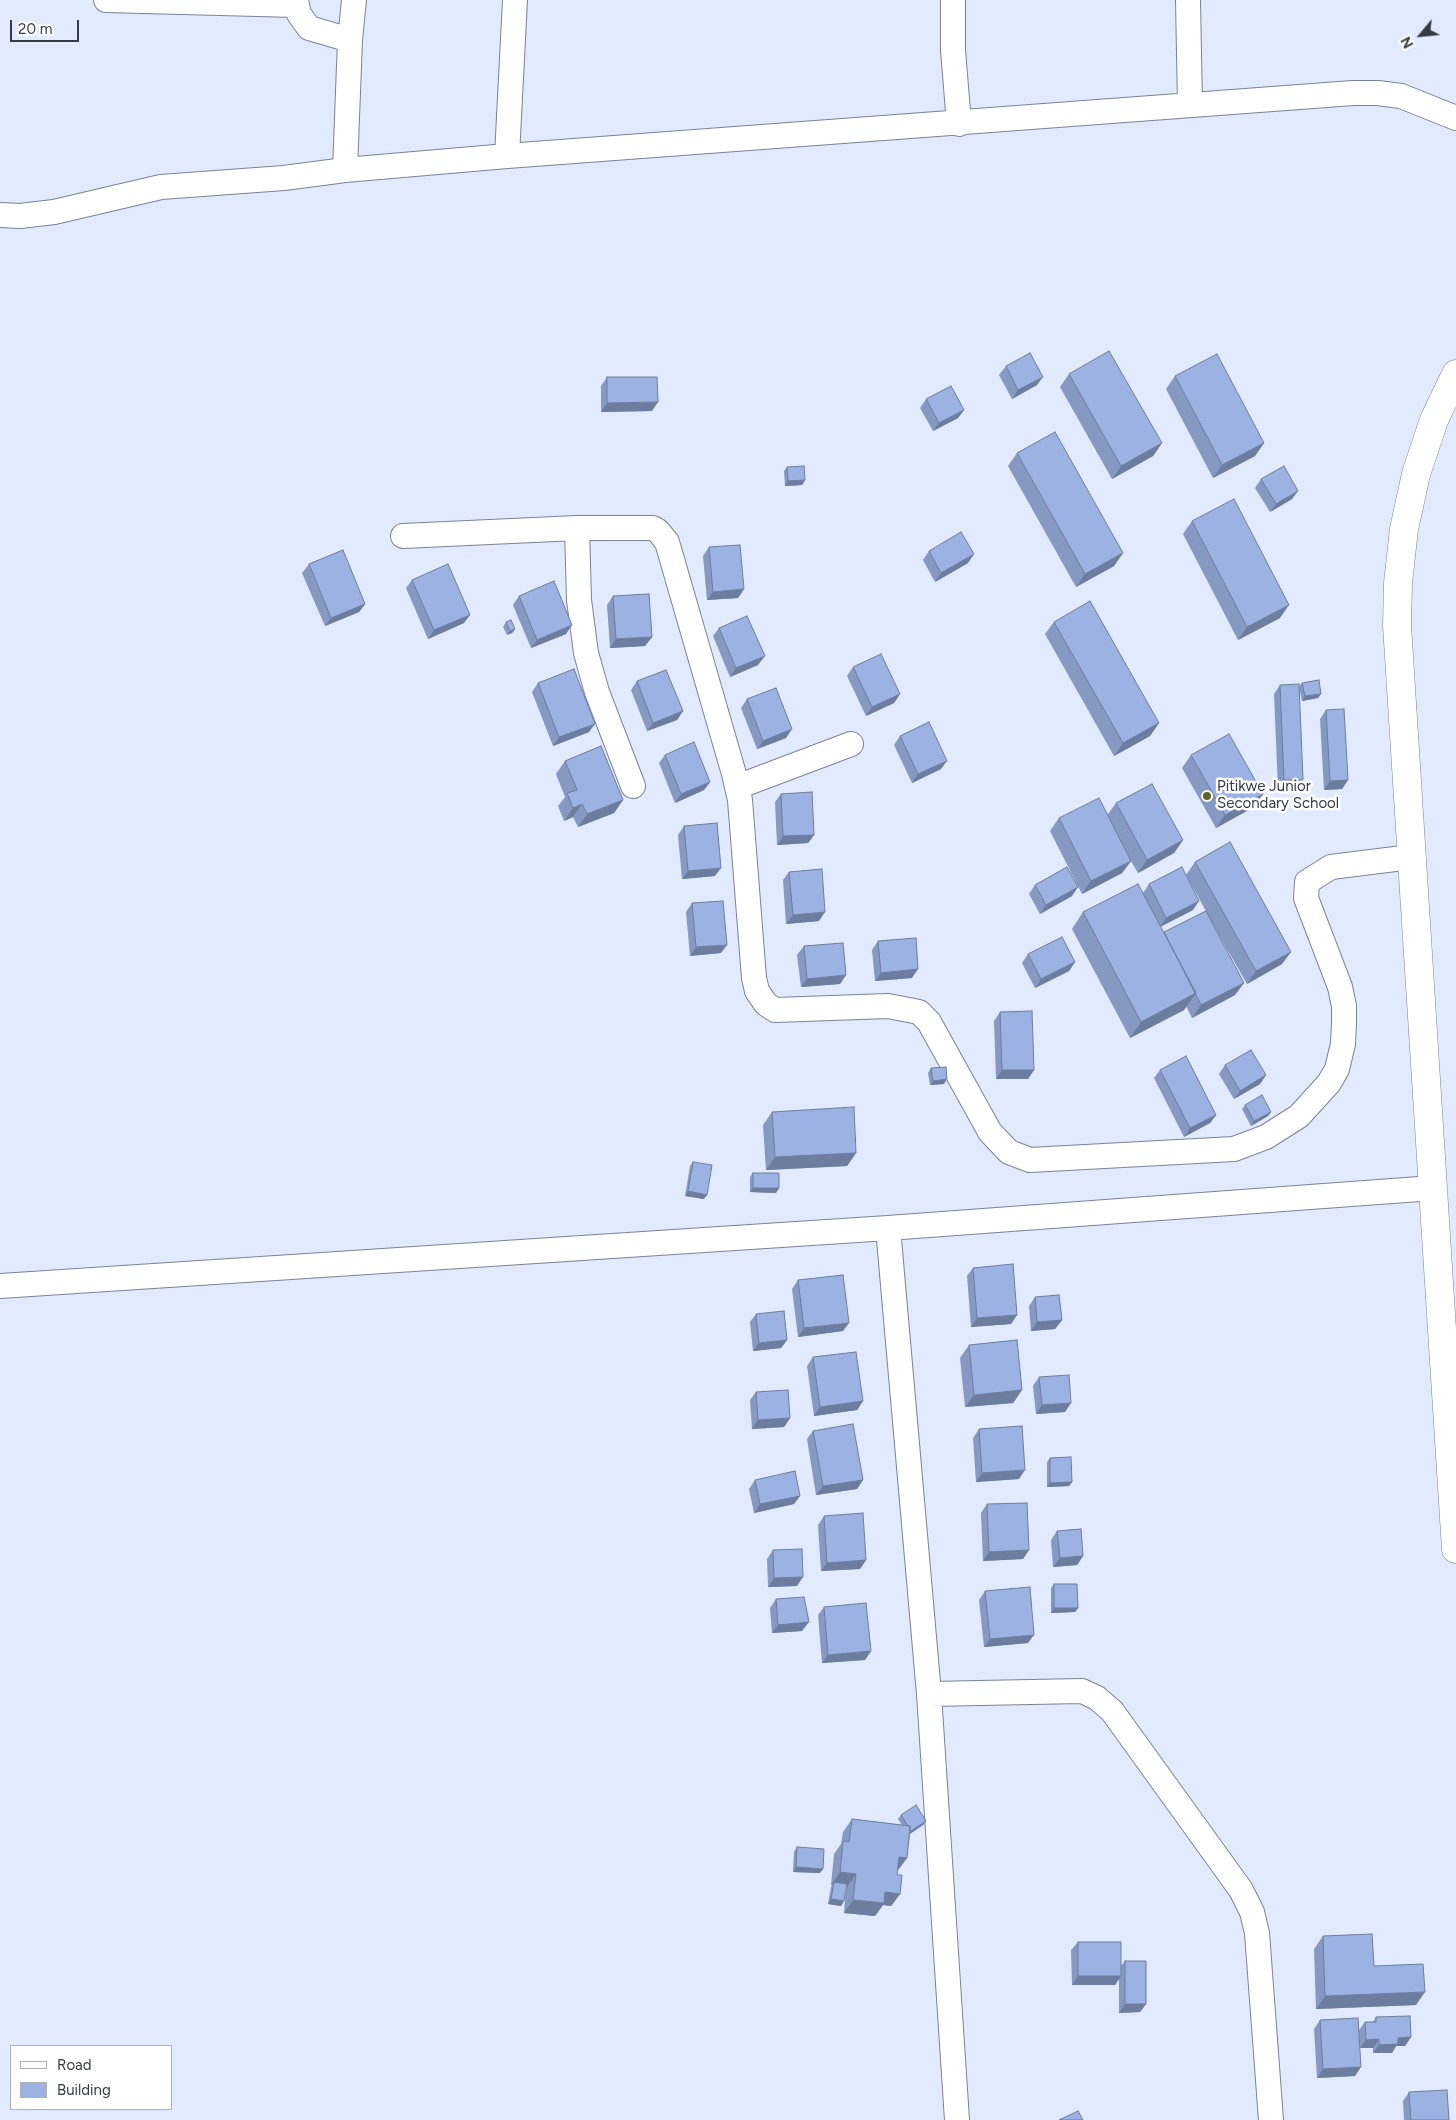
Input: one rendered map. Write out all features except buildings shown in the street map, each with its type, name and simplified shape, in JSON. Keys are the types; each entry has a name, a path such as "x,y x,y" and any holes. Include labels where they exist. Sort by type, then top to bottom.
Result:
{"street":[{"path":"106,0 296,3 299,14 309,28 350,40"},
{"path":"345,170 350,40 354,0"},
{"path":"506,156 515,0"},
{"path":"953,0 953,50 959,124"},
{"path":"1188,0 1190,105"},
{"path":"0,216 54,212 161,187 284,178 345,170 506,156 959,124 1190,105 1378,93 1401,96 1456,118"},
{"path":"1456,374 1434,420 1416,474 1404,529 1398,584 1398,624 1411,856 1455,1504 1456,1549"},
{"path":"403,536 577,528 653,528 663,535 667,542 737,787 754,978 761,998 775,1010 888,1006 912,1009 919,1012 934,1030 990,1132 1008,1152 1030,1160 1234,1149 1266,1137 1299,1116 1324,1089 1336,1069 1343,1044 1344,1023 1344,1006 1340,987 1306,898 1307,882 1331,867 1411,856"},
{"path":"577,528 579,600 586,654 633,786"},
{"path":"737,787 851,744"},
{"path":"0,1286 888,1228 1433,1188"},
{"path":"888,1228 929,1694 957,2120"},
{"path":"929,1694 1082,1691 1097,1698 1112,1711 1240,1890 1252,1912 1257,1933 1271,2120"}],"place":[{"name":"Pitikwe Junior Secondary School","path":"1207,796"}]}
